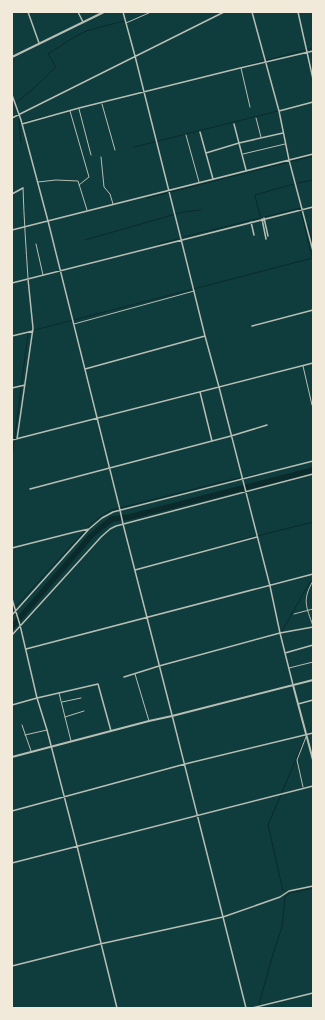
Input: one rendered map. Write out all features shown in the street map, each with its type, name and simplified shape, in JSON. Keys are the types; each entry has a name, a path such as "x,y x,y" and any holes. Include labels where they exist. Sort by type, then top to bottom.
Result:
{"street":[{"path":"28,12 39,43"},
{"path":"78,12 83,22"},
{"path":"12,57 104,12"},
{"path":"123,12 270,586 288,668 313,760"},
{"path":"12,118 224,12"},
{"path":"252,12 279,111 289,160 313,251"},
{"path":"298,12 313,79"},
{"path":"22,124 79,108 313,51"},
{"path":"12,95 22,124 48,221 246,1008"},
{"path":"279,111 313,102"},
{"path":"234,124 243,154 246,171"},
{"path":"200,132 213,179"},
{"path":"206,153 283,133"},
{"path":"12,230 313,154"},
{"path":"12,194 23,188"},
{"path":"12,283 181,239 313,207"},
{"path":"263,219 268,236"},
{"path":"263,219 266,239"},
{"path":"251,222 254,235"},
{"path":"28,279 33,331 25,385 14,440 313,363"},
{"path":"252,326 313,310"},
{"path":"12,336 33,331"},
{"path":"85,370 205,336"},
{"path":"12,388 25,385"},
{"path":"200,392 212,441"},
{"path":"30,489 231,436 267,425"},
{"path":"12,615 89,529 102,518 113,512 120,512 313,461"},
{"path":"12,635 110,529 123,524 313,474"},
{"path":"12,548 89,529"},
{"path":"135,570 257,537"},
{"path":"26,649 313,574"},
{"path":"12,599 77,846 117,1008"},
{"path":"124,677 280,633 313,627"},
{"path":"285,653 313,645"},
{"path":"12,757 313,680"},
{"path":"12,705 98,684 111,731"},
{"path":"298,704 313,700"},
{"path":"12,810 185,764 313,733"},
{"path":"12,862 313,786"},
{"path":"12,966 100,944 223,917 280,897 289,892 313,886"},
{"path":"252,1008 313,993"}],"lane":[{"path":"125,23 151,12"},
{"path":"240,68 250,107"},
{"path":"102,103 115,150"},
{"path":"79,108 91,155"},
{"path":"70,111 89,177 79,185"},
{"path":"256,118 262,138"},
{"path":"186,135 199,182"},
{"path":"243,154 286,143"},
{"path":"102,157 104,187 110,194 113,205"},
{"path":"37,182 56,180 78,181 87,211"},
{"path":"23,188 28,279"},
{"path":"36,244 43,275"},
{"path":"73,324 194,290"},
{"path":"303,366 312,405"},
{"path":"313,581 306,597 313,627"},
{"path":"294,614 313,609"},
{"path":"288,668 313,662"},
{"path":"135,674 149,721"},
{"path":"59,693 71,741"},
{"path":"61,703 81,698"},
{"path":"65,717 84,712"},
{"path":"22,724 31,752"},
{"path":"25,735 47,730"},
{"path":"304,788 297,760 307,734"}],"waterway":[{"path":"16,103 56,67 48,54 86,31 124,21"},
{"path":"230,70 313,48"},
{"path":"134,147 278,111"},
{"path":"20,123 48,116"},
{"path":"19,120 21,142"},
{"path":"147,198 313,156"},
{"path":"298,183 313,180"},
{"path":"260,216 255,195 294,184"},
{"path":"183,237 301,208"},
{"path":"85,240 183,212 201,210"},
{"path":"301,211 312,257"},
{"path":"308,225 313,243"},
{"path":"158,244 178,239"},
{"path":"35,330 313,258"},
{"path":"12,458 28,334"},
{"path":"308,462 313,460"},
{"path":"12,627 91,536 112,519 129,517 313,470"},
{"path":"12,611 90,525 112,510 258,474"},
{"path":"233,542 313,522"},
{"path":"282,631 310,582"},
{"path":"283,891 268,825 305,738"},
{"path":"258,1008 282,927 285,897 290,893 313,888"}]}
